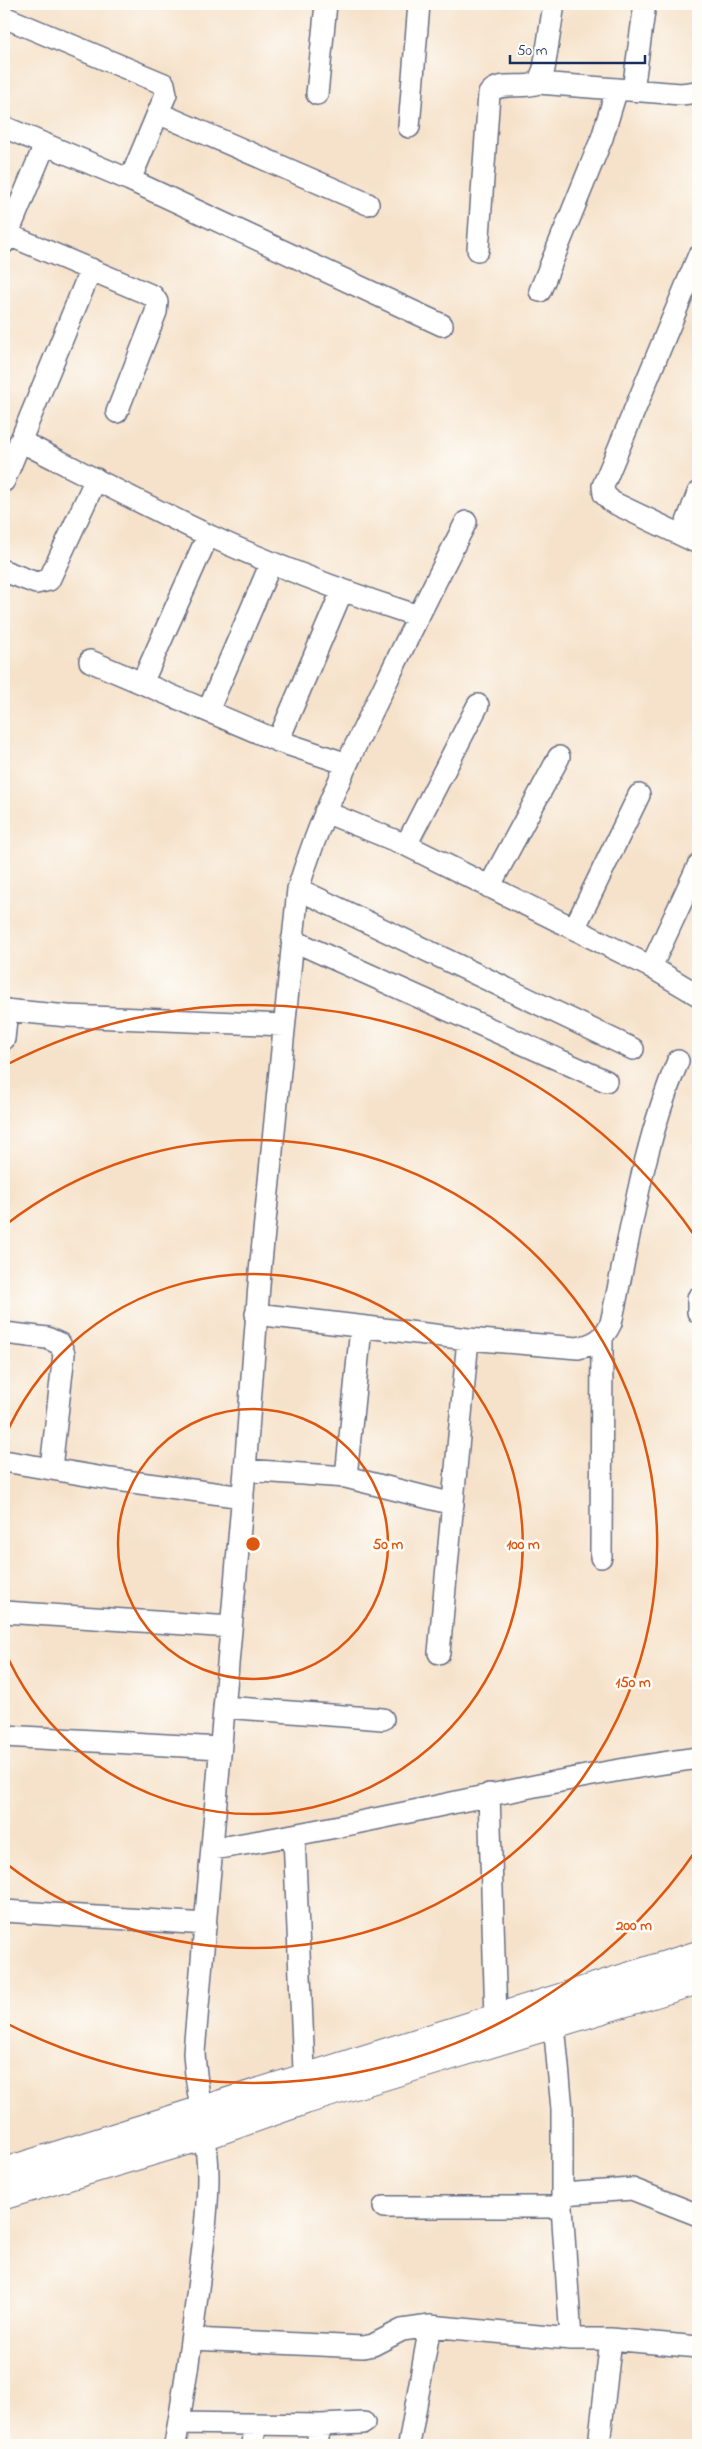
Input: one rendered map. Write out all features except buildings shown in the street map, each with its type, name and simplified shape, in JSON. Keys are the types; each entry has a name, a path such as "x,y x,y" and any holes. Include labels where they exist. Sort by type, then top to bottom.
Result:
{"main road":[{"path":"4,2195 496,2018 698,1956"},
{"path":"305,2088 554,2024 698,1980"},
{"path":"4,2172 203,2123"}],"street":[{"path":"317,94 326,4"},
{"path":"409,127 419,4"},
{"path":"538,83 544,69 554,4"},
{"path":"540,291 602,138 625,89 645,4"},
{"path":"4,17 161,82 165,86 166,94 130,180"},
{"path":"478,250 489,94 498,87 526,86 538,83 681,94 698,92"},
{"path":"158,113 368,204"},
{"path":"6,133 45,144 130,180 442,325"},
{"path":"45,144 5,237 91,269 153,296 157,302 156,312 117,412"},
{"path":"4,481 91,269"},
{"path":"696,269 603,486 604,494 612,502 690,539 698,493"},
{"path":"20,441 208,535 271,563 342,591 418,616"},
{"path":"4,571 36,583 49,580 96,479"},
{"path":"175,2445 192,2339 206,2218 208,2177 203,2123 195,2084 194,2052 243,1497 256,1314 298,889 310,849 346,764 466,522"},
{"path":"142,683 208,535"},
{"path":"208,711 271,563"},
{"path":"278,741 342,591"},
{"path":"90,661 278,741 346,764"},
{"path":"406,845 478,705"},
{"path":"489,887 560,757"},
{"path":"574,929 638,795"},
{"path":"325,812 406,845 651,967 698,995"},
{"path":"651,967 698,866"},
{"path":"298,889 634,1049"},
{"path":"292,940 606,1081"},
{"path":"4,1039 5,1010 68,1016 284,1026"},
{"path":"256,1314 361,1328 468,1339 578,1348 595,1344 602,1338 611,1323 655,1124 678,1061"},
{"path":"698,1298 698,1312"},
{"path":"346,1477 361,1328"},
{"path":"4,1333 47,1338 60,1344 64,1354 51,1468"},
{"path":"601,1557 602,1338"},
{"path":"439,1653 468,1339"},
{"path":"4,1461 110,1479 243,1497"},
{"path":"245,1470 346,1477 453,1504"},
{"path":"4,1612 231,1627"},
{"path":"224,1707 383,1719"},
{"path":"4,1736 220,1748"},
{"path":"212,1848 294,1836 489,1794 698,1758"},
{"path":"489,1794 496,2018"},
{"path":"294,1836 305,2088"},
{"path":"4,1911 206,1924"},
{"path":"554,2024 562,2109 563,2200 571,2339"},
{"path":"384,2207 563,2200 632,2189 698,2215"},
{"path":"192,2339 363,2347 373,2345 402,2330 430,2326 571,2339 611,2339 698,2347"},
{"path":"409,2445 430,2326"},
{"path":"598,2445 611,2339"},
{"path":"179,2423 254,2435 318,2435 364,2423"}]}
